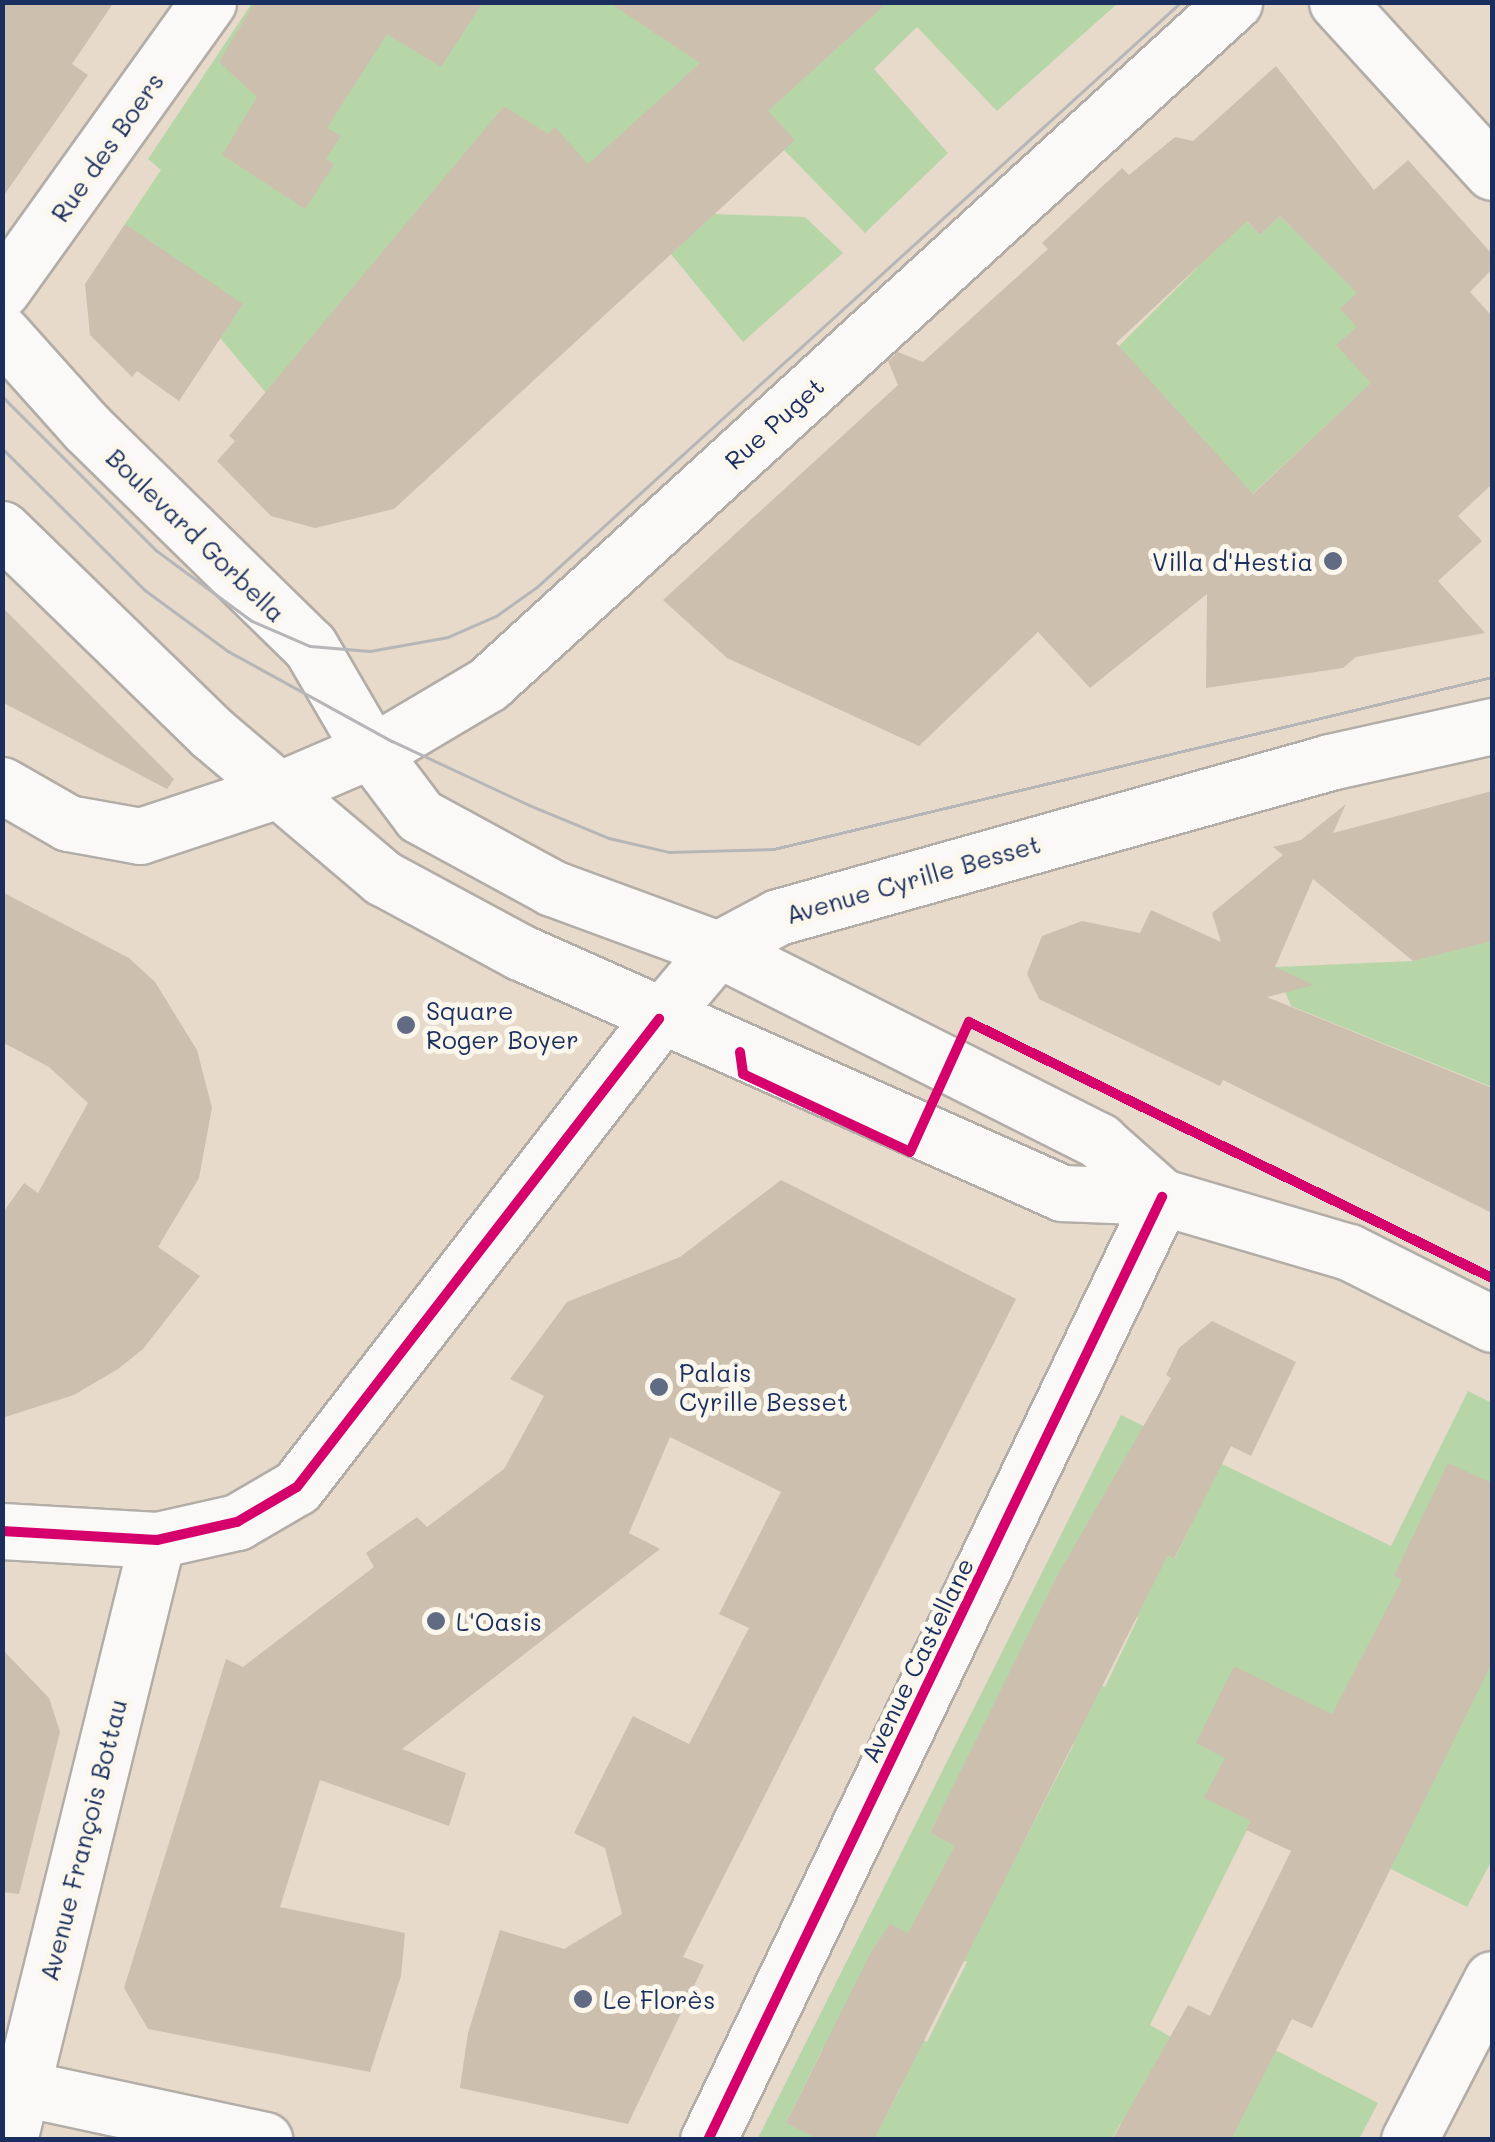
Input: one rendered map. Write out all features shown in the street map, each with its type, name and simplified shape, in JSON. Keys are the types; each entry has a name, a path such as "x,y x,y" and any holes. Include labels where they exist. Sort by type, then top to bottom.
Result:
{"main road":[{"name":"Rue des Boers","path":"2,290 208,2"},
{"name":"Rue Puget","path":"2,785 68,823 140,836 278,790 371,751 488,684 1234,2"},
{"path":"1337,2 1492,172"},
{"name":"Boulevard Gorbella","path":"2,333 86,427 310,646 371,751 420,816 446,834 552,888 718,949 1099,1141 1162,1197"},
{"path":"2,529 278,790 383,878 660,1019 1062,1193 1162,1197 1349,1252 1492,1324"},
{"name":"Avenue Cyrille Besset","path":"2,1531 157,1540 237,1522 297,1487 718,949 778,917 842,896 1330,762 1492,726"},
{"name":"Avenue Castellane","path":"708,2140 1162,1197"},
{"name":"Avenue François Bottau","path":"15,2114 157,1540"},
{"path":"1409,2140 1492,1980"},
{"path":"15,2114 264,2140"}],"green space":[{"path":"252,3 1118,3 997,111 917,27 874,69 948,153 865,233 784,150 714,214 805,217 843,253 743,342 670,253 504,106 271,399 125,224 161,170 148,159"},
{"path":"1239,213 1260,235 1280,216 1290,226 1402,252 1357,327 1354,353 1377,378 1206,537 870,571 1119,346 1196,269"},
{"path":"1492,936 1492,1087 1291,1006 1275,967 1413,961"},
{"path":"1468,1391 1492,1403 1492,1860 1467,1907 1260,1804 1150,2025 1171,2037 1137,2132 1120,2124 1112,2139 874,2139 902,2085 822,2050 786,2123 820,2139 757,2140 1121,1415 1391,1546","holes":["1109,1487 1191,1525 1175,1558 1093,1518","1056,1578 1138,1618 1105,1687 1019,1655","996,1704 1074,1744 1008,1873 930,1833","890,1925 967,1962 927,2042 850,2004"]},
{"path":"1198,2010 1378,2103 1359,2139 1231,2139"}],"building":[{"path":"2,2 114,2 72,64 88,75 2,198"},
{"path":"255,2 483,2 441,67 387,34 327,128 341,136 326,158 334,165 305,209 222,155 257,97 219,62"},
{"path":"608,2 888,2 768,111 795,140 394,509 315,528 271,516 217,461 235,441 229,436 504,106 548,134 555,127 588,164 700,63"},
{"path":"1276,66 1374,190 1408,160 1492,254 1492,269 1470,292 1492,316 1492,484 1458,516 1482,541 1438,581 1485,633 1356,657 1343,668 1206,688 1207,594 1090,688 1038,632 919,746 727,658 663,600 898,385 888,361 898,352 923,362 1048,249 1042,243 1122,168 1129,175 1175,137 1193,141","holes":["1280,216 1357,293 1340,309 1357,327 1336,345 1371,383 1253,494 1116,343 1247,221 1260,235"]},
{"path":"125,224 243,304 179,401 137,371 132,377 90,335 85,284"},
{"path":"2,607 174,779 167,789 2,702"},
{"path":"1492,791 1492,941 1413,961 1313,879 1275,967 1314,985 1267,997 1492,1088 1492,1213 1223,1080 1220,1086 1039,999 1027,974 1042,936 1082,921 1140,933 1151,910 1221,942 1212,913 1283,855 1273,847 1301,840 1346,804 1333,833"},
{"path":"2,892 129,958 155,982 197,1050 212,1108 199,1178 158,1247 200,1276 143,1349 118,1369 74,1395 2,1418 2,1214 24,1183 38,1193 88,1103 49,1067 2,1042"},
{"path":"781,1180 1016,1299 683,1957 704,1965 628,2124 460,2088 468,2033 500,1930 564,1949 622,1914 605,1848 574,1833 633,1716 689,1744 749,1628 719,1614 781,1492 670,1437 629,1533 660,1549 402,1749 466,1773 449,1826 320,1780 280,1907 405,1933 401,1976 370,2072 148,2029 124,1988 226,1659 243,1667 374,1567 366,1553 417,1517 427,1527 504,1469 544,1396 510,1379 567,1302 680,1257"},
{"path":"1212,1321 1296,1362 1251,1456 1231,1446 1174,1559 1168,1555 874,2140 820,2140 786,2123 872,1950 890,1924 908,1933 955,1846 930,1833 1056,1578 1171,1378 1166,1375 1179,1348"},
{"path":"1448,1463 1492,1483 1492,1663 1312,2028 1292,2019 1231,2140 1112,2140 1188,2005 1210,2016 1291,1851 1246,1830 1251,1821 1204,1798 1225,1758 1196,1743 1234,1666 1332,1714 1402,1580 1394,1576"},
{"path":"2,1649 49,1698 60,1732 19,1894 2,1892"}],"tram line":[{"path":"2,396 156,550 252,621 310,646 370,651 448,637 496,616 537,587 1181,2"},
{"path":"2,448 145,590 228,651 392,741 529,805 609,838 669,852 774,849 1492,677"}],"cycle path":[{"path":"2,1531 157,1540 237,1522 297,1487 659,1019"},
{"path":"740,1052 743,1074 910,1152 969,1022 1492,1278"},
{"path":"708,2140 1162,1197"}],"place":[{"name":"Villa d'Hestia","path":"1333,561"},
{"name":"Square Roger Boyer","path":"406,1025"},
{"name":"Palais Cyrille Besset","path":"659,1387"},
{"name":"L'Oasis","path":"436,1621"},
{"name":"Le Florès","path":"583,1999"}]}
